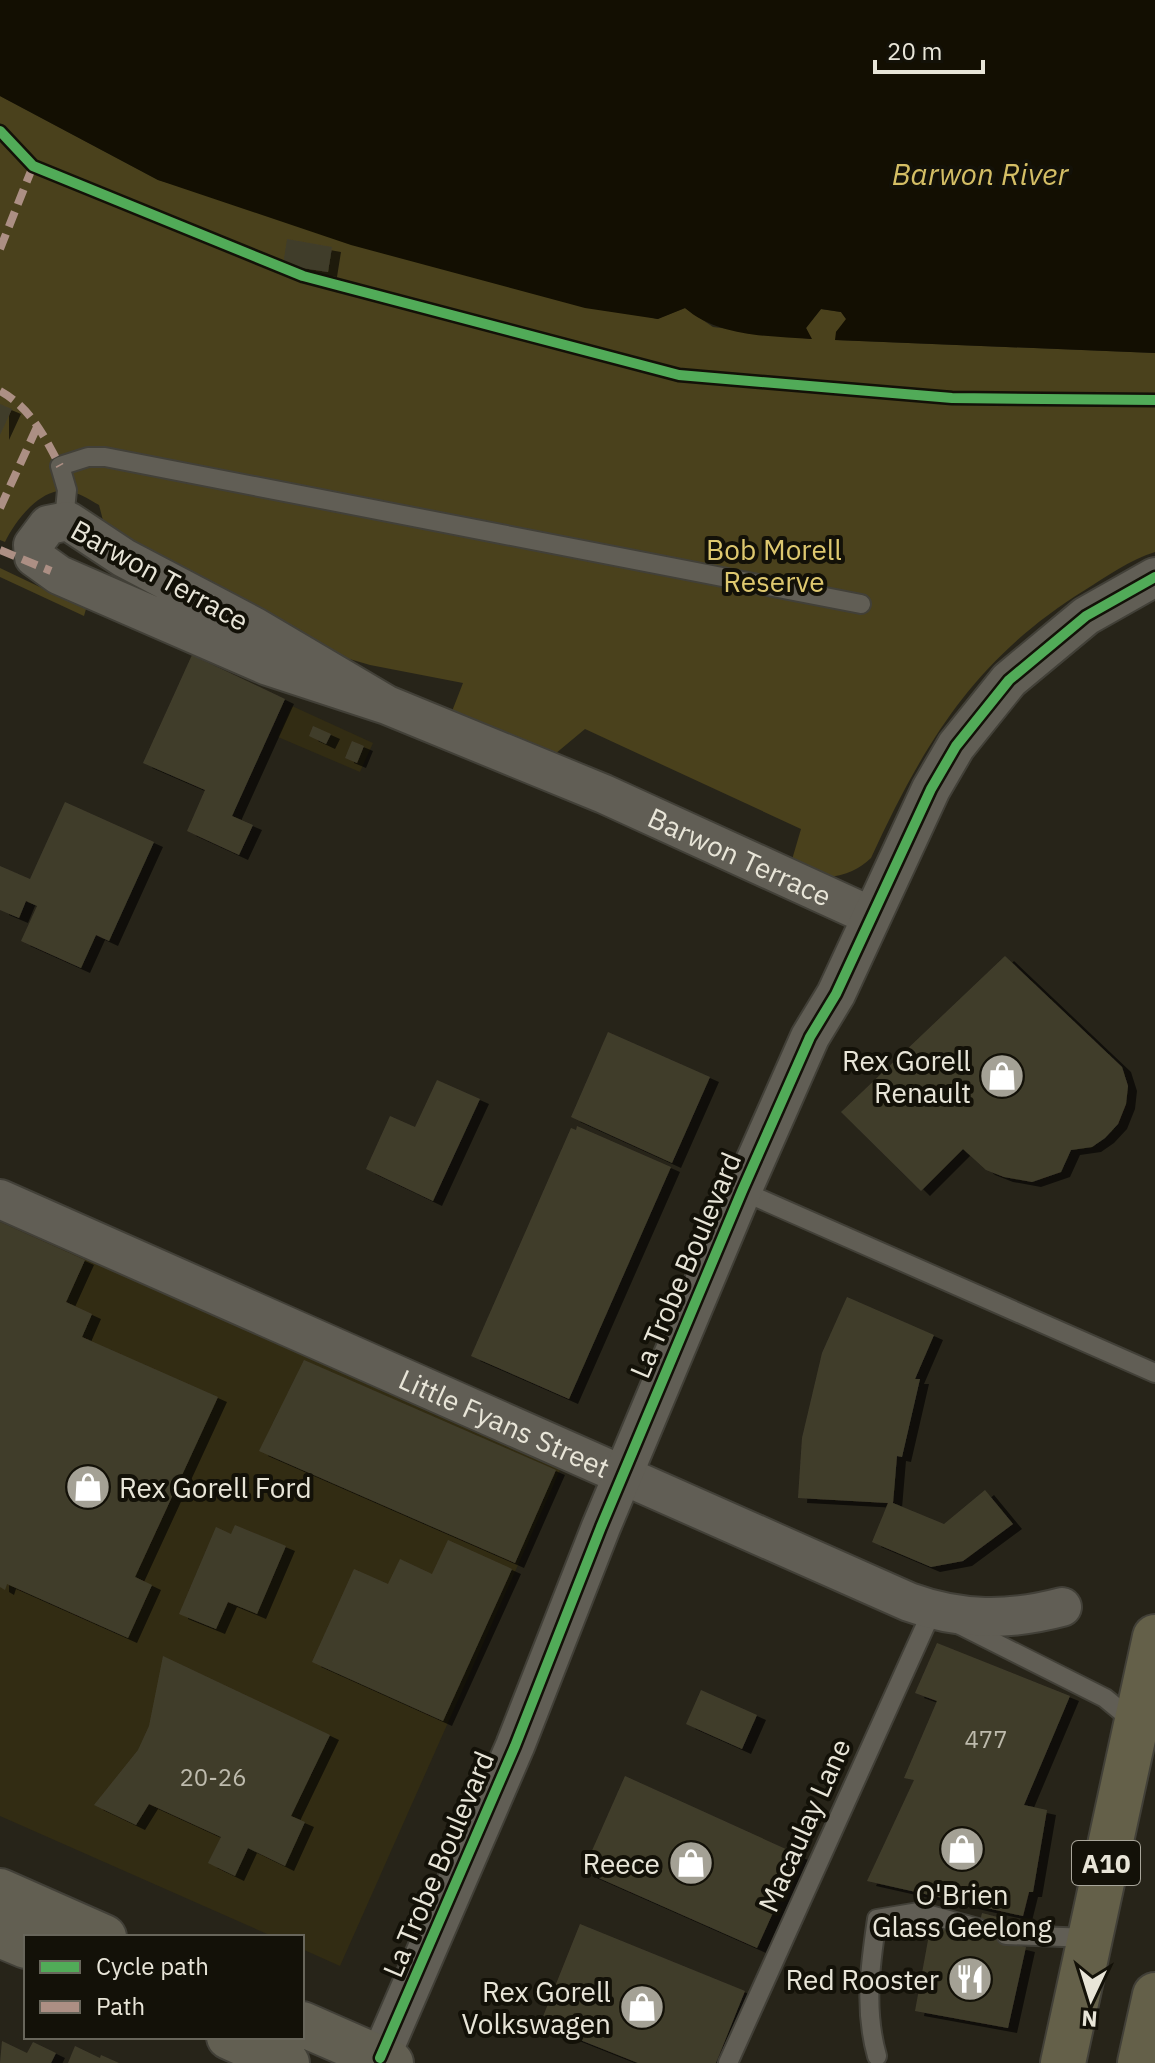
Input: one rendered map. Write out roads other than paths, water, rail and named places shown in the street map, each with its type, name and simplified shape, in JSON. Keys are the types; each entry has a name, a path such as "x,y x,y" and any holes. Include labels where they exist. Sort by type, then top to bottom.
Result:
{"highway":[{"name":"A10","path":"1063,2063 1153,1655"},
{"path":"1140,2063 1155,1995"}],"main road":[{"path":"0,1891 99,1935"},
{"path":"0,1935 24,1945"},
{"path":"304,2025 383,2061"},
{"path":"233,2039 287,2063"}],"street":[{"name":"Barwon Terrace","path":"387,705 64,520 43,529 33,545 34,557 51,571 268,666 387,705 604,794 871,916"},
{"name":"La Trobe Boulevard","path":"383,2061 742,1191 810,1037 836,994 931,789 956,746 989,702 1059,636 1111,599 1155,577"},
{"name":"Little Fyans Street","path":"0,1199 932,1611 963,1617 1001,1618 1062,1607"}],"lane":[{"path":"64,520 67,490 60,466 88,457 105,457 861,604"},
{"path":"742,1191 1155,1373"},
{"path":"932,1611 1105,1698 1136,1724"},
{"name":"Macaulay Lane","path":"728,2063 932,1611"},
{"path":"877,2056 870,2030 869,1976 877,1919 919,1912 978,1928"},
{"path":"1006,1935 1090,1938"}],"water":[{"name":"Barwon River","path":"0,0 1155,0 1155,353 835,340 836,332 846,319 841,312 821,309 806,328 812,339 762,336 713,325 685,308 658,319 585,308 351,245 158,180 0,96"}],"place":[{"name":"Rex Gorell Renault","path":"1002,1076"},
{"name":"Rex Gorell Ford","path":"88,1487"},
{"name":"O'Brien Glass Geelong","path":"962,1849"},
{"name":"Reece","path":"691,1863"},
{"name":"Red Rooster","path":"970,1979"},
{"name":"Rex Gorell Volkswagen","path":"642,2007"}],"park label":[{"name":"Bob Morell Reserve","path":"774,565"}]}
